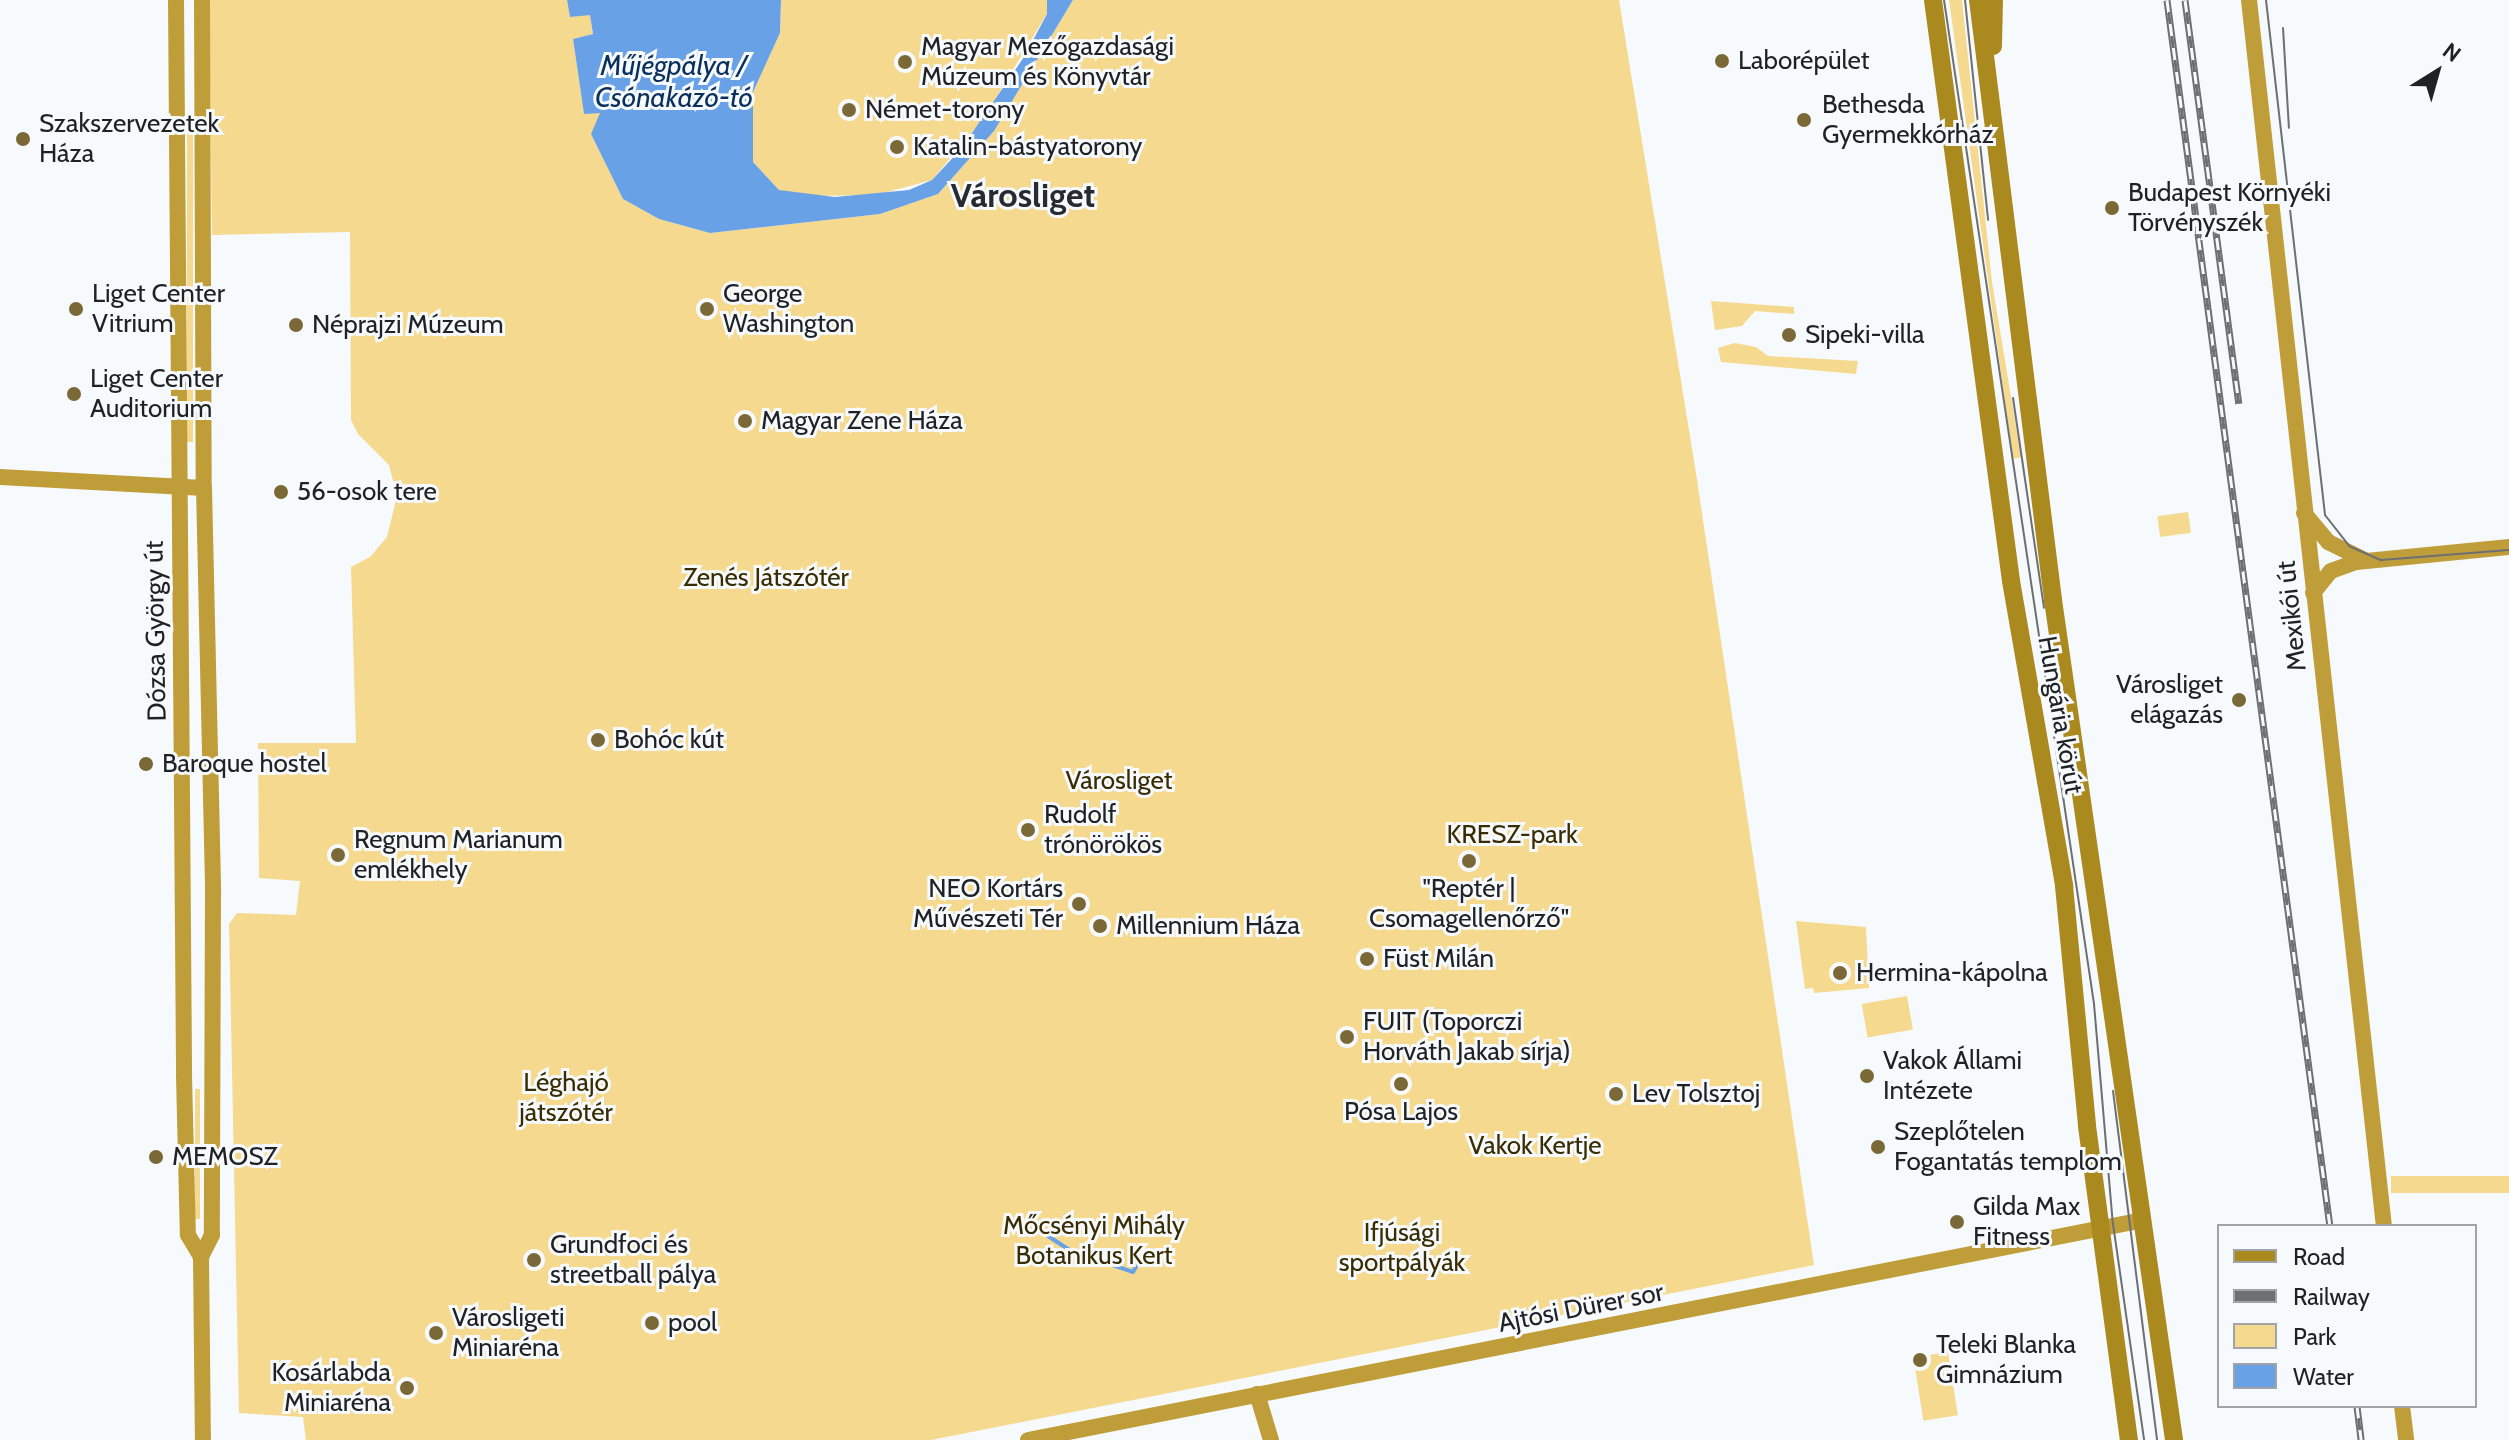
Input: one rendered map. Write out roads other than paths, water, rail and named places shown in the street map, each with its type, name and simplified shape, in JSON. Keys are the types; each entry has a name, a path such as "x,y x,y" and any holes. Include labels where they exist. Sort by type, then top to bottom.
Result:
{"main road":[{"path":"1925,0 1938,36"},
{"name":"Hungária körút","path":"1933,0 2011,581 2064,886 2101,1226 2129,1440"},
{"name":"Hungária körút","path":"1978,0 2053,600 2174,1440"},
{"path":"1992,113 1994,0"}],"street":[{"name":"Dózsa György út","path":"176,0 177,487 186,1200 188,1235 201,1257"},
{"name":"Dózsa György út","path":"202,0 204,488 213,1091 212,1235 201,1257 203,1440"},
{"name":"Mexikói út","path":"2249,0 2384,1224"},
{"path":"0,477 204,488"},
{"path":"2304,513 2328,542 2368,561"},
{"path":"2313,593 2331,571 2368,561 2509,547"},
{"name":"Ajtósi Dürer sor","path":"1028,1440 1644,1322 2101,1226 2143,1220"},
{"path":"1257,1394 1271,1440"},
{"path":"2402,1408 2406,1440"}],"water":[{"name":"Műjégpálya / Csónakázó-tó","path":"567,0 781,0 780,33 753,92 753,162 779,190 835,197 909,190 932,180 961,149 1024,57 1047,14 1047,0 1073,0 994,131 938,194 880,214 710,233 659,219 623,199 591,134 600,113 584,114 573,39 593,34 590,15 570,17"}],"waterway":[{"path":"1048,1236 1071,1251 1133,1272 1144,1253"}],"tram line":[{"path":"1944,0 2094,1004 2113,1224 2144,1440"},
{"path":"1965,0 1988,220"},
{"path":"2266,0 2325,515 2349,546 2381,560 2509,550"},
{"path":"2283,28 2289,128"},
{"path":"2013,398 2044,608"},
{"path":"2113,1091 2157,1440"}],"railway":[{"path":"2167,0 2330,1224"},
{"path":"2185,0 2239,403"},
{"path":"2357,1408 2361,1440"}],"place":[{"name":"Laborépület","path":"1722,61"},
{"name":"Magyar Mezőgazdasági Múzeum és Könyvtár","path":"905,62"},
{"name":"Német-torony","path":"849,110"},
{"name":"Bethesda Gyermekkórház","path":"1804,120"},
{"name":"Szakszervezetek Háza","path":"23,139"},
{"name":"Katalin-bástyatorony","path":"897,147"},
{"name":"Budapest Környéki Törvényszék","path":"2112,208"},
{"name":"Liget Center Vitrium","path":"76,309"},
{"name":"George Washington","path":"707,309"},
{"name":"Néprajzi Múzeum","path":"296,325"},
{"name":"Sipeki-villa","path":"1789,335"},
{"name":"Liget Center Auditorium","path":"74,394"},
{"name":"Magyar Zene Háza","path":"745,421"},
{"name":"56-osok tere","path":"281,492"},
{"name":"Városliget elágazás","path":"2239,700"},
{"name":"Bohóc kút","path":"598,740"},
{"name":"Baroque hostel","path":"146,764"},
{"name":"Rudolf trónörökös","path":"1028,830"},
{"name":"Regnum Marianum emlékhely","path":"338,855"},
{"name":"\"Reptér | Csomagellenőrző\"","path":"1469,861"},
{"name":"NEO Kortárs Művészeti Tér","path":"1079,904"},
{"name":"Millennium Háza","path":"1100,926"},
{"name":"Füst Milán","path":"1367,959"},
{"name":"Hermina-kápolna","path":"1840,973"},
{"name":"FUIT (Toporczi Horváth Jakab sírja)","path":"1347,1037"},
{"name":"Vakok Állami Intézete","path":"1867,1076"},
{"name":"Pósa Lajos","path":"1401,1084"},
{"name":"Lev Tolsztoj","path":"1616,1094"},
{"name":"Szeplőtelen Fogantatás templom","path":"1878,1147"},
{"name":"MEMOSZ","path":"156,1157"},
{"name":"Gilda Max Fitness","path":"1957,1222"},
{"name":"Grundfoci és streetball pálya","path":"534,1260"},
{"name":"pool","path":"652,1323"},
{"name":"Városligeti Miniaréna","path":"436,1333"},
{"name":"Teleki Blanka Gimnázium","path":"1920,1360"},
{"name":"Kosárlabda Miniaréna","path":"407,1388"}],"district":[{"name":"Városliget","path":"1023,196"}],"park label":[{"name":"Zenés Játszótér","path":"766,578"},
{"name":"KRESZ-park","path":"1512,835"},
{"name":"Léghajó játszótér","path":"566,1098"},
{"name":"Vakok Kertje","path":"1535,1146"},
{"name":"Mőcsényi Mihály Botanikus Kert","path":"1094,1241"},
{"name":"Ifjúsági sportpályák","path":"1402,1248"}]}
